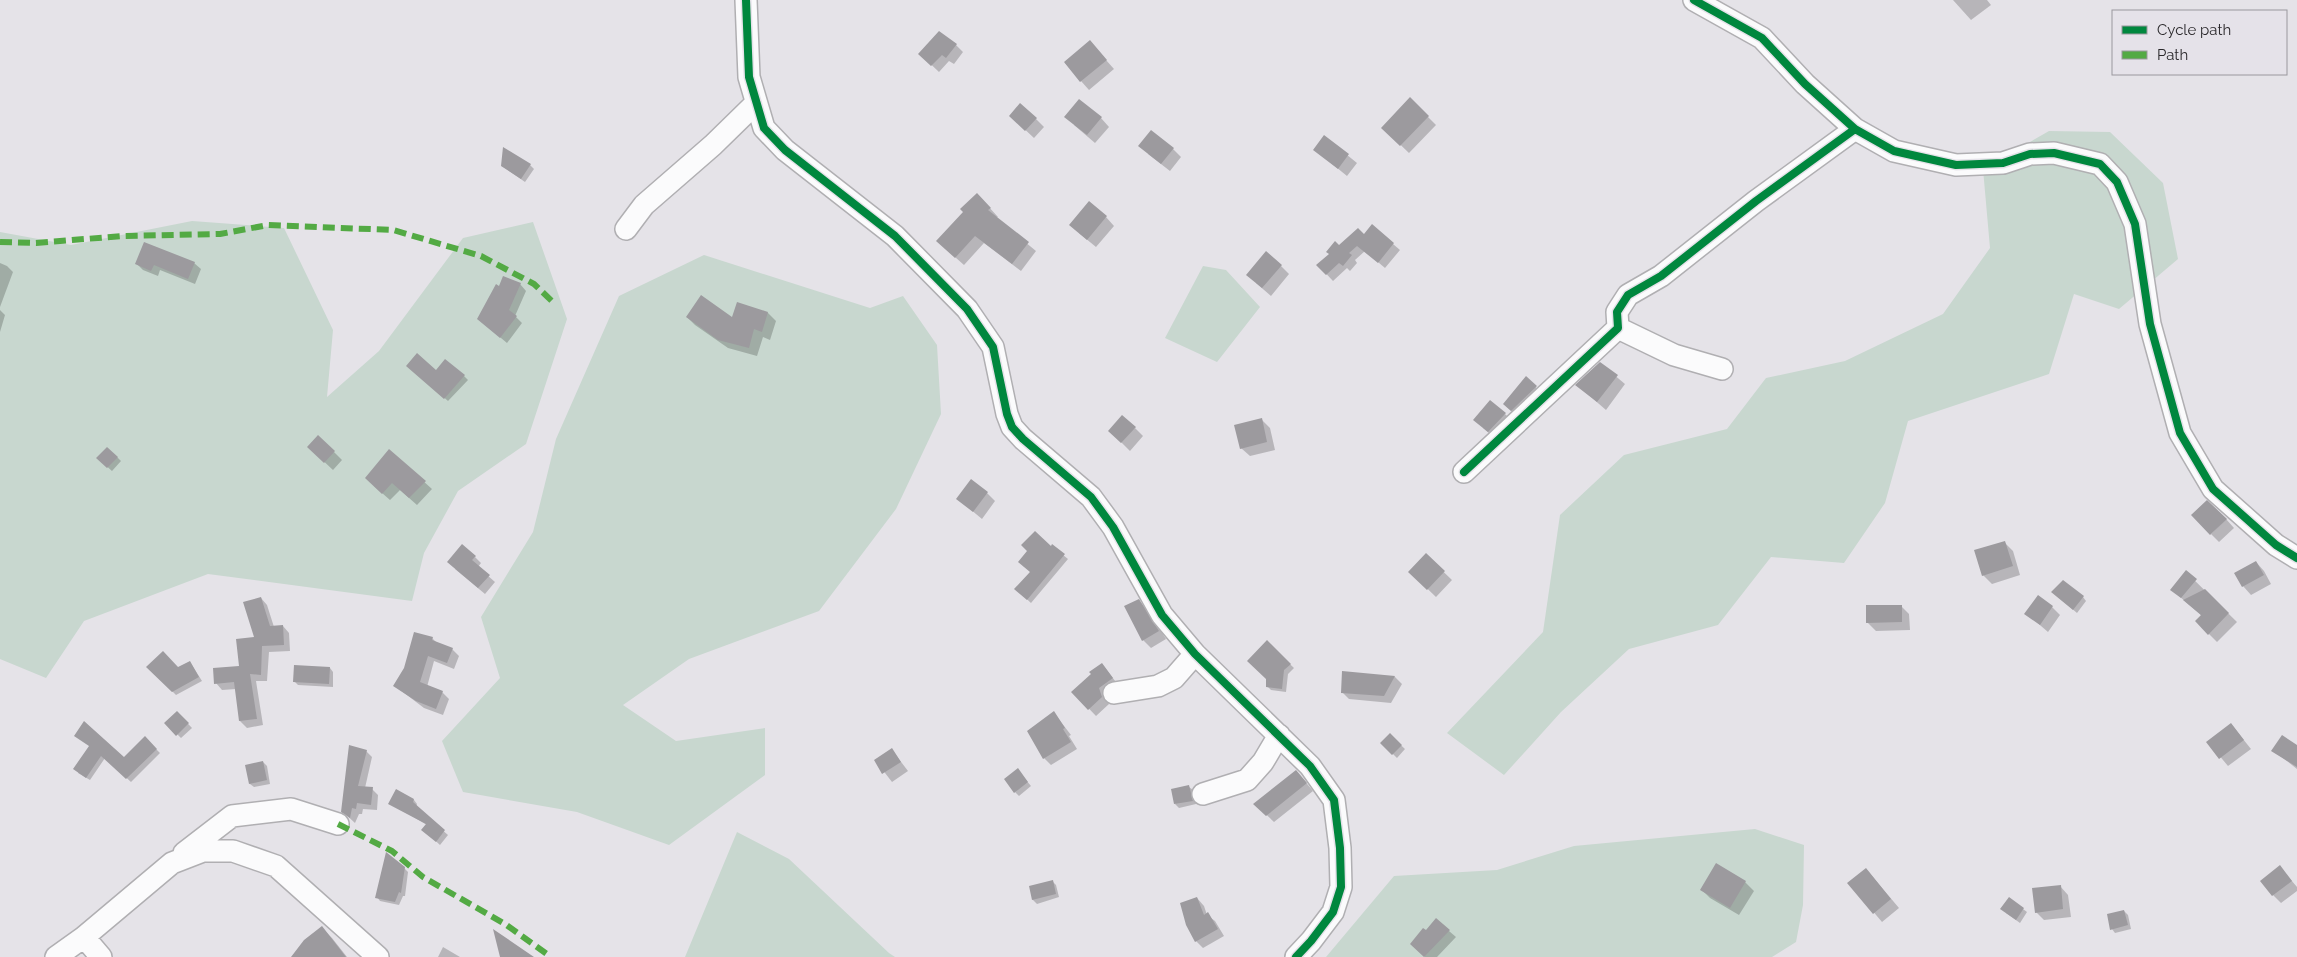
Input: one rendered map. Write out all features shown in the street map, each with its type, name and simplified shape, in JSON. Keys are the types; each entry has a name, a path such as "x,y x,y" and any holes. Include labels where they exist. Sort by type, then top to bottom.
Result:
{"street":[{"path":"746,0 749,77 764,128 784,150 895,236 967,309 993,347 1006,414 1012,427 1023,440 1091,497 1113,527 1162,615 1195,654 1310,766 1334,800 1340,848 1341,887 1333,912 1296,957"},
{"path":"1694,0 1762,38 1805,84 1855,129 1894,151 1956,165 2003,163 2030,154 2054,153 2100,164 2117,182 2135,224 2150,324 2180,433 2213,489 2276,545 2297,558"},
{"path":"626,229 644,205 713,145 756,103"},
{"path":"1618,328 1617,312 1628,296 1661,276 1756,201 1855,129"},
{"path":"1618,328 1674,355 1722,369"},
{"path":"1464,472 1618,328"},
{"path":"1114,693 1158,686 1174,678 1195,654"},
{"path":"1203,794 1247,780 1263,762 1279,735"},
{"path":"56,957 84,937 172,863 232,816 291,808 338,824"},
{"path":"172,863 203,851 233,851 276,866 378,957"},
{"path":"84,937 101,957"}],"shaded area":[{"path":"2049,131 2110,132 2163,183 2178,259 2119,309 2074,294 2049,374 1908,421 1885,503 1844,563 1771,557 1718,625 1629,649 1561,712 1504,775 1447,733 1543,632 1560,515 1624,455 1727,429 1766,378 1845,361 1943,314 1990,248 1983,169"},
{"path":"192,221 284,228 333,330 327,397 379,351 463,238 533,222 567,319 526,444 458,491 424,553 412,601 208,574 84,621 46,678 0,659 0,232 71,245"},
{"path":"704,255 870,308 903,296 937,345 941,414 896,509 819,611 689,659 623,705 676,741 765,728 765,775 669,845 577,812 463,792 442,741 500,678 481,617 533,532 556,439 619,296"},
{"path":"1203,266 1226,270 1260,307 1217,362 1165,338"},
{"path":"1755,829 1804,845 1803,905 1796,942 1772,957 1326,957 1394,876 1497,870 1574,846"},
{"path":"737,832 789,859 895,957 685,957"}],"building":[{"path":"939,31 957,44 946,58 942,55 931,66 918,54"},
{"path":"1090,40 1107,60 1080,82 1064,62"},
{"path":"1410,97 1429,116 1400,146 1381,128"},
{"path":"1079,99 1102,117 1087,135 1064,117"},
{"path":"1020,103 1037,118 1025,131 1009,116"},
{"path":"1151,130 1174,148 1161,164 1138,146"},
{"path":"1324,135 1349,154 1338,169 1313,150"},
{"path":"503,147 531,164 521,179 501,166"},
{"path":"977,193 991,208 988,210 1029,242 1012,264 975,236 955,258 936,241 963,212 960,209"},
{"path":"1089,201 1107,216 1087,240 1069,225"},
{"path":"1372,224 1394,243 1378,263 1357,246 1349,253 1352,255 1343,266 1339,263 1326,275 1316,265 1329,254 1326,252 1335,241 1339,245 1358,228 1364,234"},
{"path":"144,242 195,262 188,279 154,265 151,271 135,264"},
{"path":"1266,251 1282,265 1262,288 1246,275"},
{"path":"503,276 521,283 509,310 517,316 500,338 477,319 496,284 499,286"},
{"path":"701,295 732,317 737,302 768,312 762,332 754,329 749,348 718,340 686,317"},
{"path":"417,353 436,370 445,359 465,375 444,399 406,366"},
{"path":"1600,362 1618,375 1597,402 1575,385"},
{"path":"1526,376 1537,386 1511,411 1503,404"},
{"path":"1490,400 1506,413 1488,432 1473,420"},
{"path":"1122,415 1136,427 1121,443 1108,431"},
{"path":"1262,418 1267,442 1240,449 1234,425"},
{"path":"318,435 335,451 324,463 307,447"},
{"path":"107,447 118,457 107,468 96,458"},
{"path":"389,449 426,481 409,498 392,483 382,494 365,478"},
{"path":"971,479 988,492 973,512 956,499"},
{"path":"2207,500 2227,519 2210,535 2191,515"},
{"path":"1035,531 1051,546 1052,544 1065,554 1027,600 1014,589 1030,572 1018,562 1027,551 1021,545"},
{"path":"2005,541 2013,566 1982,576 1974,550"},
{"path":"462,544 476,556 472,560 490,575 478,588 447,562"},
{"path":"1426,553 1445,571 1427,590 1408,572"},
{"path":"2256,561 2264,575 2242,587 2234,573"},
{"path":"2186,570 2197,579 2181,598 2170,590"},
{"path":"2063,580 2084,596 2073,610 2051,592"},
{"path":"2205,589 2229,613 2208,635 2195,621 2201,615 2183,600"},
{"path":"2038,595 2053,606 2040,625 2024,614"},
{"path":"261,597 270,626 283,625 284,645 262,646 261,675 250,674 257,719 239,721 234,682 214,684 213,668 239,666 236,639 254,637 243,602"},
{"path":"1139,599 1159,631 1142,641 1124,606"},
{"path":"1866,605 1902,605 1902,622 1866,623"},
{"path":"414,632 433,637 432,640 453,648 447,663 428,656 420,682 443,691 436,709 416,701 393,686 404,668"},
{"path":"1267,640 1291,664 1284,670 1282,689 1266,687 1266,679 1247,661"},
{"path":"163,651 178,667 190,661 199,677 172,692 146,667"},
{"path":"1102,663 1113,678 1099,688 1102,697 1088,710 1071,692 1091,674 1089,672"},
{"path":"294,665 330,667 329,684 293,682"},
{"path":"1342,671 1395,676 1384,696 1341,693"},
{"path":"177,711 189,723 176,736 164,723"},
{"path":"1054,711 1071,742 1043,759 1027,731"},
{"path":"84,721 124,757 145,736 157,749 126,779 101,756 86,778 73,769 89,746 74,736"},
{"path":"2231,723 2244,740 2219,759 2206,742"},
{"path":"1390,733 1402,745 1392,755 1380,743"},
{"path":"2282,735 2297,745 2297,767 2271,751"},
{"path":"349,745 367,750 358,786 373,787 371,805 357,803 356,809 352,808 350,818 341,812"},
{"path":"892,748 901,762 882,774 874,760"},
{"path":"263,761 267,780 249,784 245,765"},
{"path":"1018,768 1028,782 1014,793 1004,779"},
{"path":"1296,770 1307,783 1266,816 1253,804"},
{"path":"1189,785 1193,801 1174,804 1171,789"},
{"path":"396,789 414,799 413,802 445,830 436,842 421,830 426,824 388,804"},
{"path":"386,852 405,867 401,893 399,892 395,902 375,898"},
{"path":"1716,863 1746,881 1730,908 1700,890"},
{"path":"2280,865 2292,881 2272,896 2260,881"},
{"path":"1866,868 1891,899 1873,914 1847,883"},
{"path":"1053,880 1056,894 1032,900 1029,886"},
{"path":"2061,885 2063,909 2035,913 2032,888"},
{"path":"1197,897 1204,915 1208,912 1218,929 1195,942 1186,925 1180,903"},
{"path":"2009,897 2024,908 2016,920 2000,909"},
{"path":"2124,910 2128,925 2110,930 2107,914"},
{"path":"1436,918 1450,930 1424,957 1410,944 1423,928 1426,930"},
{"path":"322,926 346,957 291,957 304,940"},
{"path":"493,929 534,957 500,957"}],"marked path":[{"path":"0,242 36,243 122,236 220,234 268,225 393,230 481,256 534,284 554,303"},
{"path":"338,824 392,851 423,877 505,924 551,957"}],"cycle path":[{"path":"746,0 749,77 764,128 785,150 895,236 967,309 993,347 1007,414 1012,427 1023,439 1091,497 1113,527 1162,615 1195,654 1310,766 1334,800 1340,848 1341,887 1333,912 1296,957"},
{"path":"1694,0 1762,38 1805,84 1855,129 1894,151 1956,165 2003,163 2030,154 2054,153 2100,164 2117,182 2135,224 2150,324 2180,433 2213,489 2276,545 2297,558"},
{"path":"1464,472 1618,328 1617,312 1628,295 1661,276 1756,201 1855,129"}]}
